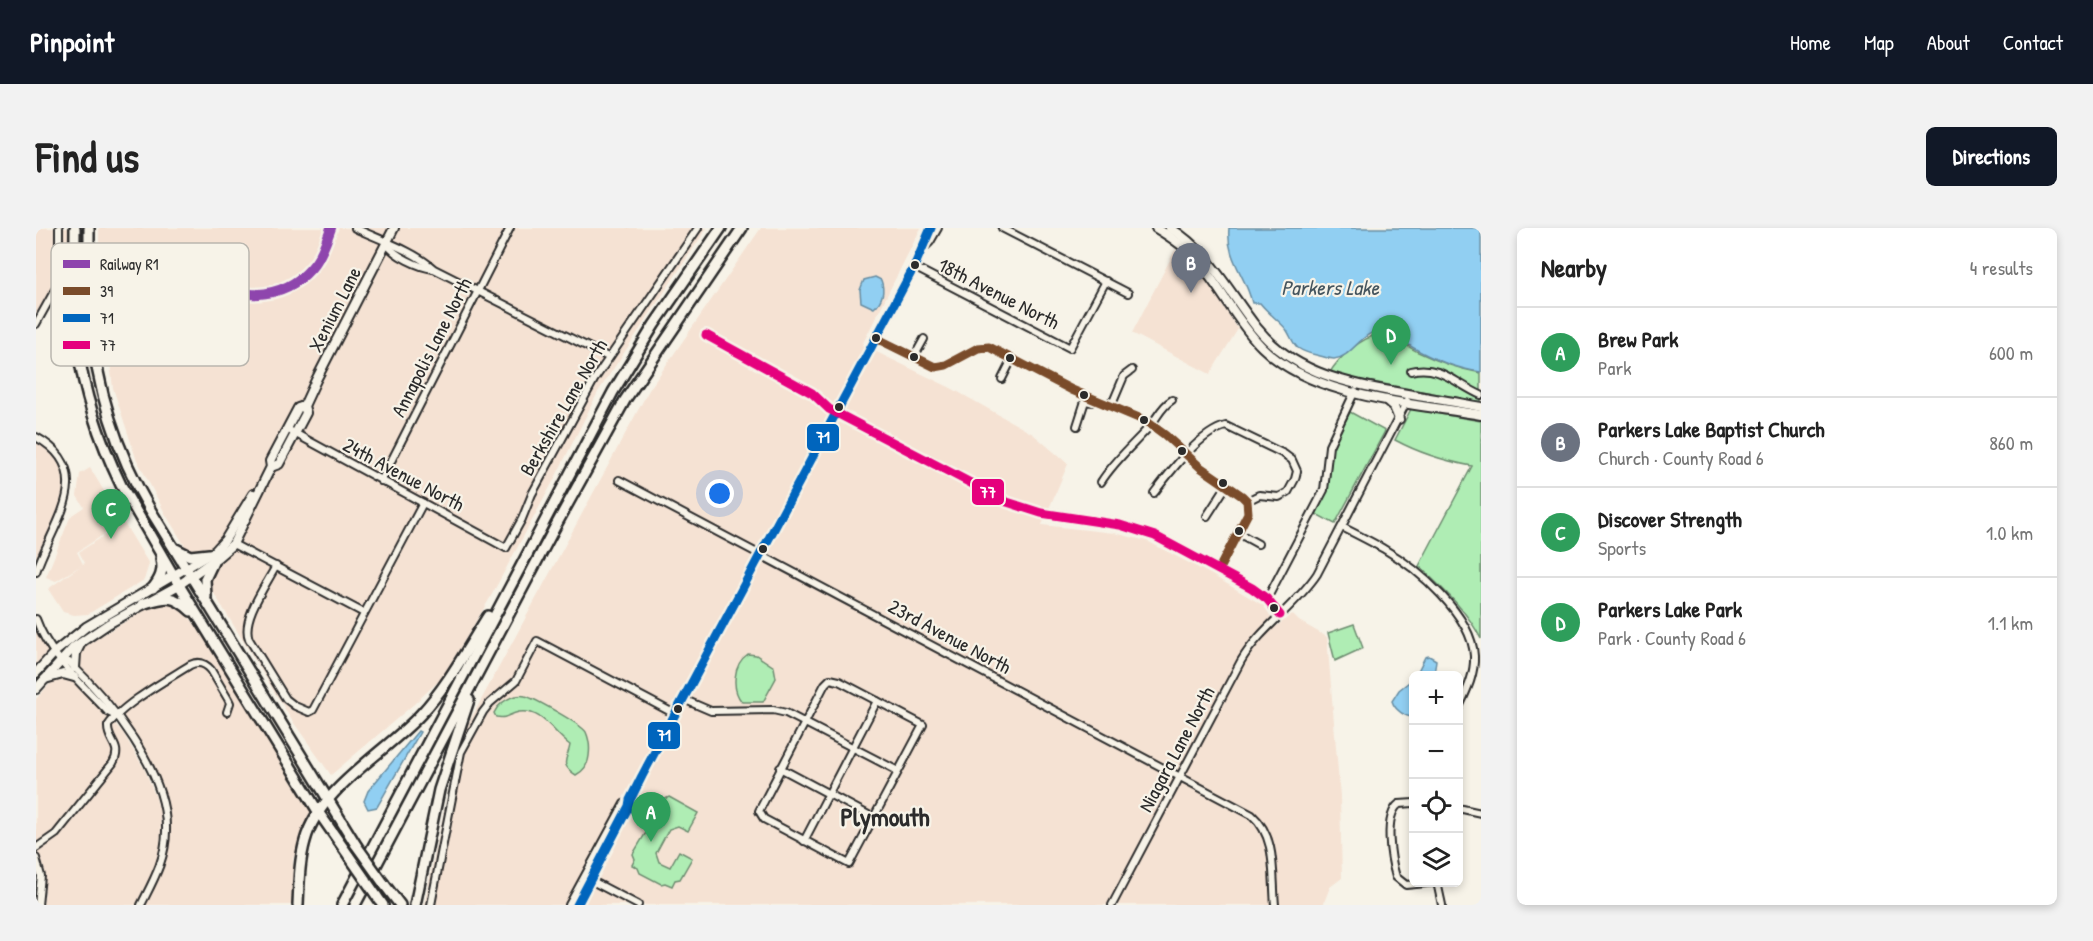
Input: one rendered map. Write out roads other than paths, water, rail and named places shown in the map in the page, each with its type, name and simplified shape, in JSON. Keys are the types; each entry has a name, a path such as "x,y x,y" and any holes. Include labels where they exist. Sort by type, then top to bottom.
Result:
{"highway":[{"path":"75,228 75,243"},
{"path":"89,228 89,243"},
{"path":"693,268 716,228"},
{"path":"342,905 632,359 721,228"},
{"path":"355,905 625,400 742,228"},
{"path":"713,270 722,263 749,228"},
{"path":"82,366 87,394 103,444 120,485 173,576 319,813 383,905"},
{"path":"96,366 104,399 128,466 141,494 356,845 400,905"},
{"path":"174,548 190,556 212,557 205,579 206,600"},
{"path":"153,588 162,572 160,554"},
{"path":"294,905 297,854 327,798 421,714 451,675 516,574"},
{"path":"142,604 167,597 178,599 200,619"},
{"path":"415,905 439,790 467,706 486,659"},
{"path":"298,905 304,843"}],"main road":[{"name":"Xenium Lane","path":"190,572 233,544 271,467 270,461 291,431 298,408 304,406 394,228"},
{"path":"1156,228 1174,231 1261,346 1306,377 1481,415"},
{"path":"1356,389 1385,399 1408,399 1481,407"},
{"path":"1385,399 1394,407 1399,419"},
{"name":"Xenium Lane","path":"212,557 253,495 261,487"},
{"path":"36,672 55,652 86,627 173,576 190,572"},
{"path":"36,689 61,660 83,640 142,604 179,585 190,572"},
{"path":"75,668 76,653 83,640"},
{"path":"44,680 63,674 74,677"}],"street":[{"path":"355,228 403,250 434,269 609,357"},
{"name":"Annapolis Lane North","path":"381,481 510,228"},
{"name":"Berkshire Lane North","path":"506,548 522,519 532,494 594,380 698,228"},
{"path":"577,905 675,714 924,248 931,228"},
{"path":"924,248 938,228"},
{"path":"1002,228 1128,293"},
{"name":"18th Avenue North","path":"914,267 1070,348 1106,281"},
{"path":"36,324 51,297"},
{"path":"706,335 812,393 823,405 1007,502 1041,513 1107,522 1138,530 1171,544 1252,588 1267,599 1280,615"},
{"path":"876,338 929,365 940,367 984,347 994,349 1056,383 1151,424 1200,467 1247,501 1248,513 1219,569"},
{"path":"914,357 924,339"},
{"path":"1002,379 1012,359"},
{"path":"1411,371 1430,369 1439,372 1481,395"},
{"path":"1077,426 1085,401 1113,402 1124,376 1132,370"},
{"path":"1267,599 1324,490 1329,446 1356,389"},
{"path":"1408,399 1342,527 1386,550 1418,573 1466,629 1477,656 1463,698"},
{"path":"1101,482 1118,459 1151,424 1165,404 1172,400"},
{"path":"1154,493 1186,454 1197,444 1226,426 1232,427 1292,460 1297,471 1288,492 1279,496 1259,495 1247,501"},
{"name":"24th Avenue North","path":"291,431 506,548"},
{"path":"36,437 48,444 61,459 69,488 65,508 36,572"},
{"name":"23rd Avenue North","path":"619,480 1245,811 1263,826 1269,841 1275,905"},
{"path":"1207,516 1227,485"},
{"path":"276,566 247,621 246,632 286,699 309,712 318,700 423,503"},
{"name":"Niagara Lane North","path":"1112,905 1245,654 1260,634 1311,583 1342,527"},
{"path":"1238,533 1258,544"},
{"path":"233,544 364,613"},
{"path":"36,619 41,631 65,667 108,712 116,717"},
{"path":"431,905 461,752 490,702 512,686 537,641 675,714"},
{"path":"61,660 69,662 112,708 142,753 160,792 166,818 163,857 141,905"},
{"path":"36,848 56,834 113,763 117,748 107,731 111,722 152,690 194,663 204,664 211,670 230,703 227,712"},
{"path":"830,679 835,679 877,701 923,725 849,864 764,819 759,813 759,807 825,684 830,679"},
{"path":"683,699 711,711 773,710 786,713 898,771"},
{"path":"804,840 877,701"},
{"path":"780,768 874,818"},
{"path":"569,905 624,804 630,800"},
{"path":"1409,803 1399,804 1392,812 1390,837 1395,873 1399,881 1409,885"},
{"path":"1463,809 1481,813"},
{"path":"36,858 41,876 38,905"},
{"path":"582,880 590,881 638,905"},
{"path":"1438,887 1442,905"}],"water":[{"name":"Parkers Lake","path":"1229,228 1481,228 1481,372 1463,369 1437,359 1389,332 1372,333 1348,353 1334,359 1301,350 1294,344 1286,329 1260,303 1252,303 1230,249"},
{"path":"875,277 881,280 883,292 874,308 861,302 860,290 864,280"},
{"path":"1429,656 1436,660 1435,671 1418,671 1425,657"},
{"path":"1409,682 1409,716 1395,707 1392,701 1399,690"},
{"path":"418,731 420,732 377,807 368,809 364,801 368,791"}],"rail line":[{"name":"R1","path":"249,294 280,290 305,274 323,250 331,228"}],"place":[{"name":"Parkers Lake Baptist Church","path":"1191,293"},
{"name":"Parkers Lake Park","path":"1391,365"},
{"name":"Discover Strength","path":"111,539"},
{"name":"Brew Park","path":"651,842"}],"district":[{"name":"Plymouth","path":"885,816"}]}
